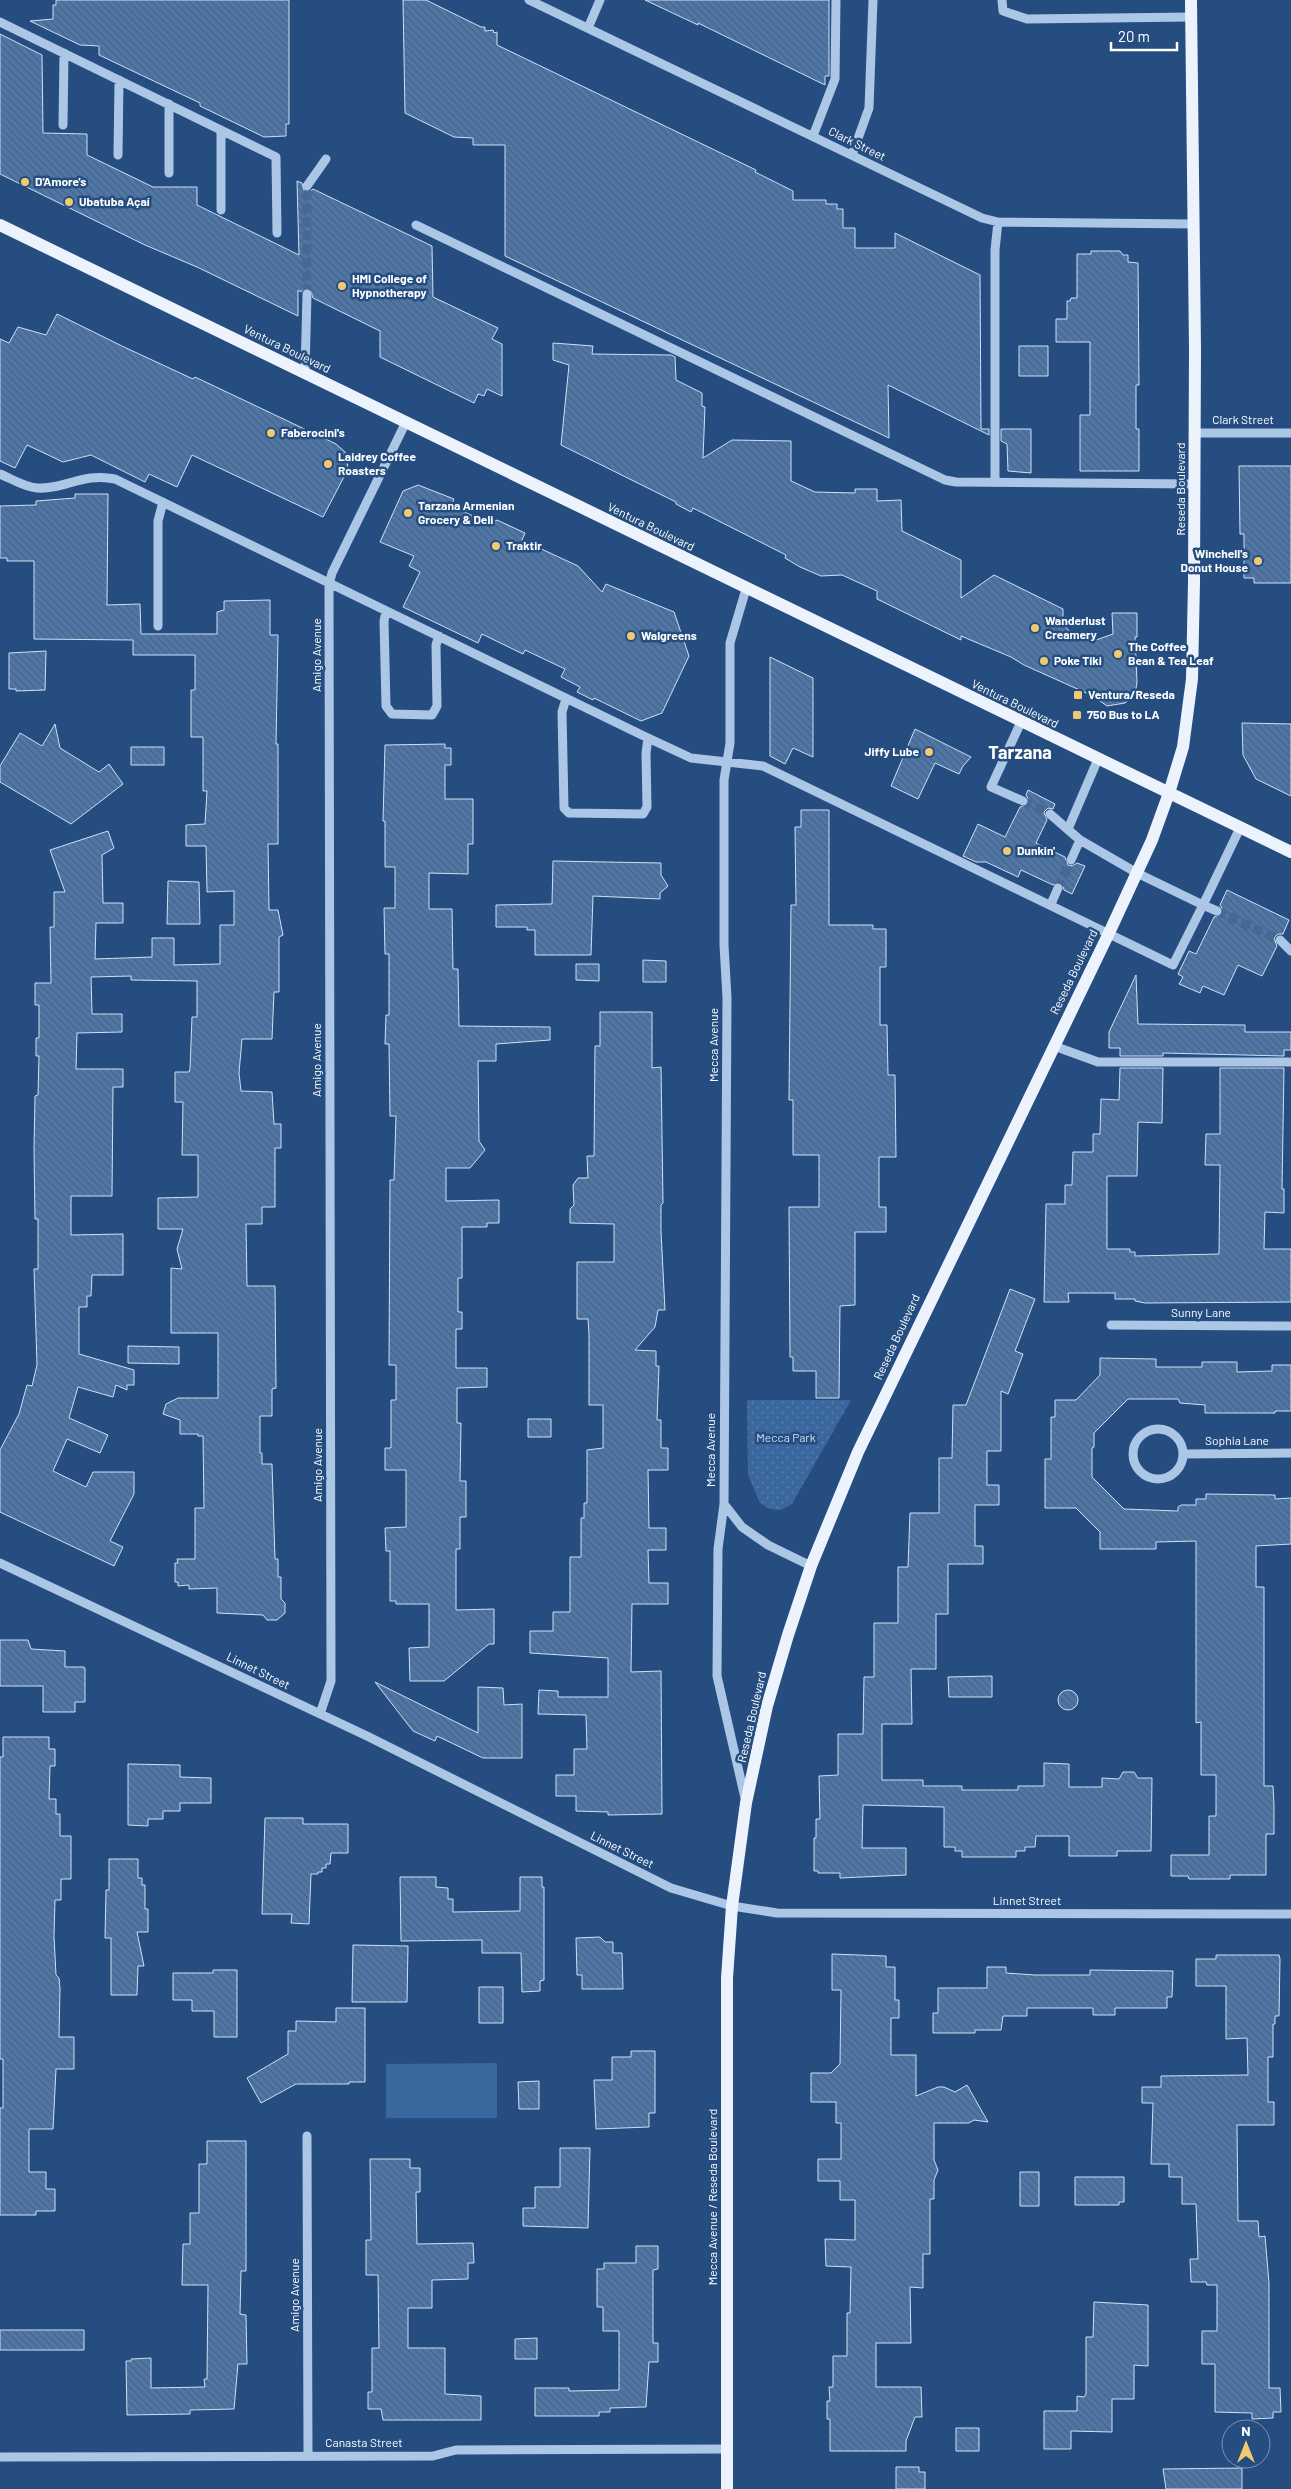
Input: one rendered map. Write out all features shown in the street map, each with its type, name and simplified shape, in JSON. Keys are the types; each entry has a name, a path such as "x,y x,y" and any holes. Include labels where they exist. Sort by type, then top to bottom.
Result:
{"main road":[{"name":"Reseda Boulevard","path":"732,1906 746,1803 767,1706 811,1566 858,1452 1137,873 1169,793 1187,729 1192,679 1195,433 1191,0"},
{"name":"Ventura Boulevard","path":"0,225 305,372 746,589 1291,852"},
{"name":"Mecca Avenue / Reseda Boulevard","path":"727,2489 726,2042 732,1906"}],"street":[{"name":"Clark Street","path":"529,0 982,218 998,222 1194,224"},
{"path":"588,28 600,0"},
{"path":"812,136 835,79 836,0"},
{"path":"852,155 869,108 873,0"},
{"path":"1002,0 1003,11 1027,18 1191,17"},
{"path":"0,22 276,157 277,233"},
{"path":"63,125 64,53"},
{"path":"118,155 119,80"},
{"path":"169,104 169,173"},
{"path":"221,130 221,210"},
{"path":"307,186 326,159"},
{"path":"995,482 995,250 998,222"},
{"path":"416,225 945,480 1194,484"},
{"path":"305,372 307,294"},
{"name":"Amigo Avenue","path":"320,1714 331,1681 329,585 332,573 406,422"},
{"name":"Clark Street","path":"1195,433 1291,433"},
{"path":"0,474 27,486 38,488 89,476 103,476 115,479 329,585 691,758 763,766 1051,904 1173,965 1240,828"},
{"path":"158,626 158,521 163,502"},
{"name":"Mecca Avenue","path":"746,589 730,643 730,743 726,762 724,809 724,945 727,998 724,1504 718,1549 717,1676 746,1803"},
{"path":"386,612 384,621 386,706 392,714 432,715 437,706 436,644 439,636"},
{"path":"566,699 562,712 564,808 570,813 643,814 647,807 646,753 648,738"},
{"path":"1021,722 991,787 1023,801"},
{"path":"1068,830 1098,759"},
{"path":"1050,814 1080,840 1137,873 1217,911"},
{"path":"1071,860 1080,840"},
{"path":"1051,904 1058,888"},
{"path":"1280,940 1291,951"},
{"path":"1054,1046 1098,1062 1291,1062"},
{"name":"Sunny Lane","path":"1111,1325 1291,1326"},
{"path":"1158,1429 1173,1434 1178,1439 1183,1454 1178,1469 1165,1478 1157,1478 1142,1472 1136,1466 1134,1449 1142,1435 1158,1429"},
{"name":"Sophia Lane","path":"1183,1454 1289,1453"},
{"name":"Mecca Avenue","path":"724,1504 742,1528 768,1545 811,1566"},
{"name":"Linnet Street","path":"0,1563 320,1714 671,1888 732,1906 777,1913 1291,1914"},
{"name":"Amigo Avenue","path":"307,2136 308,2455"},
{"name":"Canasta Street","path":"0,2457 433,2456 456,2450 727,2449"}],"green space":[{"name":"Mecca Park","path":"747,1400 851,1400 792,1504 781,1510 770,1509 760,1503 748,1475"},
{"path":"497,2063 497,2118 386,2118 386,2064"}],"building":[{"path":"56,0 289,0 289,124 286,124 286,136 264,137 200,106 200,103 99,55 99,46 80,45 30,21 53,19 53,5 56,5"},
{"path":"403,0 426,0 481,27 485,27 485,31 493,30 494,33 497,32 497,45 756,170 755,172 793,191 793,200 826,200 826,204 837,204 837,209 843,209 843,228 855,228 855,248 895,248 895,233 980,275 981,429 989,429 989,435 888,385 889,438 505,256 505,145 473,145 473,138 454,137 405,113"},
{"path":"645,0 829,0 829,76 825,76 825,85 698,23 698,25"},
{"path":"0,34 42,55 43,133 87,134 87,155 153,187 197,187 197,205 299,255 297,181 302,183 304,191 309,192 313,189 432,246 433,297 498,328 492,339 502,344 502,396 487,389 484,396 478,394 474,403 380,357 380,331 313,298 310,288 304,288 301,292 298,290 298,316 197,267 145,245 0,174"},
{"path":"1091,251 1120,251 1123,255 1128,255 1128,262 1138,263 1139,385 1136,385 1136,429 1139,429 1139,471 1080,471 1080,415 1090,415 1090,342 1056,342 1056,319 1067,319 1067,301 1070,301 1071,298 1077,298 1077,254 1091,254"},
{"path":"57,314 124,347 193,379 195,377 336,444 345,452 348,461 347,471 323,517 192,455 177,487 149,474 145,482 91,455 63,462 27,445 15,468 0,461 0,339 9,343 18,327 46,335"},
{"path":"553,343 593,346 592,354 671,355 675,357 676,380 702,393 702,406 705,407 703,458 732,440 791,441 791,481 815,492 855,493 855,489 877,489 877,501 901,500 902,531 961,560 961,598 994,575 1063,609 1063,624 1072,634 1083,639 1096,640 1113,634 1112,613 1137,613 1137,637 1135,637 1137,682 1135,695 1125,703 1107,706 1093,696 1024,665 1011,657 961,636 961,640 877,599 877,591 842,575 821,576 800,567 785,558 786,555 693,508 691,512 676,504 676,502 561,445 569,365 553,360"},
{"path":"1019,346 1048,346 1048,376 1019,376"},
{"path":"1001,429 1031,429 1031,473 1008,471 1007,444 1001,441"},
{"path":"1239,466 1291,466 1291,583 1254,583 1254,578 1244,578 1244,534 1240,534"},
{"path":"418,485 454,499 451,506 491,524 497,520 525,533 522,540 578,566 602,592 606,584 674,612 689,656 662,713 641,721 594,698 593,700 577,692 580,687 561,677 565,669 525,650 523,654 482,634 478,643 403,607 420,572 409,566 414,556 380,542 403,491"},
{"path":"75,494 108,494 107,605 140,604 141,634 217,634 217,612 224,610 224,601 270,600 270,635 278,635 276,744 278,744 278,844 268,844 269,910 278,910 283,935 279,937 279,992 274,992 272,1039 242,1039 239,1073 241,1091 272,1092 274,1124 281,1124 281,1148 275,1148 275,1207 262,1207 262,1224 246,1224 247,1286 275,1286 276,1388 272,1389 272,1416 260,1416 260,1453 262,1453 262,1464 272,1464 275,1559 278,1559 278,1577 281,1577 281,1599 285,1603 285,1613 277,1620 267,1620 263,1615 217,1613 217,1588 189,1589 189,1585 178,1586 178,1582 175,1582 175,1563 178,1563 177,1559 195,1559 195,1508 204,1508 203,1436 198,1436 198,1434 180,1434 180,1420 163,1414 166,1404 178,1398 218,1398 218,1333 171,1333 171,1268 182,1269 177,1249 183,1229 158,1229 158,1198 198,1197 198,1155 182,1155 183,1102 175,1102 175,1072 189,1072 190,1069 192,1017 197,1017 197,981 131,980 131,976 91,977 92,1014 122,1014 122,1032 77,1033 76,1069 123,1069 123,1087 113,1087 112,1196 71,1196 71,1235 123,1234 123,1275 92,1275 91,1296 87,1296 87,1307 79,1307 79,1354 134,1370 134,1385 127,1385 127,1390 116,1385 113,1397 78,1387 69,1418 108,1435 100,1453 67,1439 53,1471 86,1487 93,1472 134,1472 134,1494 110,1541 123,1547 114,1566 0,1512 0,1450 19,1414 27,1385 32,1386 37,1365 34,1269 38,1269 38,1219 35,1219 34,1150 35,1096 38,1095 39,1056 36,1056 36,1038 39,1038 39,1005 35,1005 35,983 51,983 50,927 54,927 54,892 65,892 50,850 108,831 114,848 102,855 103,903 123,903 123,923 96,923 95,959 152,957 152,938 174,938 174,965 220,964 220,925 234,925 234,891 207,892 206,846 186,846 186,825 205,824 207,791 203,791 203,737 191,737 191,690 195,690 195,655 133,655 133,640 34,639 34,561 7,561 7,558 0,558 0,506 36,505 36,501 75,498"},
{"path":"46,651 45,690 16,691 16,689 9,689 9,653"},
{"path":"770,657 813,678 813,757 793,748 785,764 770,756"},
{"path":"1242,723 1291,724 1291,796 1256,779 1243,755"},
{"path":"55,724 60,748 99,772 109,764 123,784 71,824 0,782 0,766 20,733 42,746"},
{"path":"915,729 971,757 959,774 935,763 918,799 891,786"},
{"path":"445,744 445,748 451,748 451,765 445,765 445,799 473,799 473,844 468,844 468,874 429,873 429,909 452,909 453,969 458,969 459,1026 550,1027 550,1040 496,1044 496,1061 478,1061 479,1141 485,1150 470,1168 446,1168 446,1201 499,1200 499,1223 487,1223 487,1227 462,1227 462,1278 458,1278 458,1312 462,1312 462,1329 456,1329 456,1368 487,1368 487,1387 457,1388 457,1423 461,1423 460,1481 466,1481 466,1517 460,1517 460,1549 456,1549 456,1610 494,1609 494,1644 489,1644 444,1681 410,1681 409,1648 429,1647 429,1604 396,1604 396,1601 390,1601 390,1551 386,1551 385,1528 406,1527 406,1470 385,1470 385,1448 391,1448 391,1400 396,1400 396,1365 389,1365 390,1180 394,1180 396,1116 390,1116 389,1044 385,1044 386,1015 389,1015 389,954 385,954 384,908 395,908 395,867 385,867 385,821 383,821 385,745"},
{"path":"131,747 164,747 164,765 131,765"},
{"path":"1028,790 1055,804 1053,809 1048,808 1044,812 1047,820 1036,843 1065,857 1068,865 1072,866 1077,863 1085,866 1072,894 1064,890 1060,882 1053,885 1021,870 1018,877 986,862 976,862 963,856 978,824 1005,837 1020,807 1028,804 1029,800 1026,795"},
{"path":"801,810 829,810 829,925 873,925 873,929 886,929 886,967 880,967 880,1025 887,1025 888,1075 895,1075 896,1157 879,1157 879,1207 886,1207 886,1232 855,1232 855,1305 840,1306 839,1398 816,1398 816,1371 793,1371 793,1357 790,1357 789,1207 819,1207 819,1155 793,1155 793,1100 789,1100 791,905 796,905 795,827 801,827"},
{"path":"553,861 661,863 661,875 668,886 660,893 660,899 593,896 591,955 535,955 535,930 527,930 527,927 496,927 496,905 552,904"},
{"path":"168,881 199,882 200,924 167,924"},
{"path":"1227,890 1289,920 1283,934 1278,934 1274,938 1277,946 1262,976 1238,965 1224,995 1203,986 1200,993 1179,984 1183,977 1178,974 1189,951 1196,954 1214,917 1222,914 1223,910 1220,905"},
{"path":"643,960 666,961 666,982 643,982"},
{"path":"576,964 599,964 599,981 576,980"},
{"path":"1136,975 1138,1024 1245,1025 1245,1032 1291,1032 1291,1050 1284,1050 1284,1056 1163,1053 1163,1056 1120,1056 1120,1048 1109,1048 1109,1032"},
{"path":"600,1012 652,1012 652,1068 661,1067 663,1203 661,1205 661,1231 665,1310 658,1310 655,1327 635,1350 656,1351 656,1366 659,1366 657,1420 661,1420 661,1448 668,1448 668,1470 648,1470 649,1528 666,1528 666,1550 648,1550 649,1583 668,1583 668,1604 632,1604 631,1672 661,1671 662,1814 608,1815 608,1812 576,1811 576,1796 556,1796 556,1775 574,1775 574,1749 587,1749 586,1715 538,1714 539,1690 558,1691 558,1697 608,1697 608,1658 530,1653 530,1631 553,1631 553,1612 570,1612 570,1557 581,1557 581,1518 584,1518 584,1503 587,1503 587,1450 603,1448 603,1405 589,1405 588,1319 577,1319 577,1262 614,1262 614,1224 570,1223 570,1209 574,1205 573,1185 578,1178 588,1178 587,1156 594,1156 595,1046 600,1046"},
{"path":"1120,1068 1163,1068 1162,1123 1138,1122 1137,1176 1107,1176 1107,1249 1130,1249 1130,1252 1135,1252 1135,1256 1219,1254 1220,1165 1205,1165 1206,1134 1220,1134 1220,1068 1284,1068 1282,1189 1284,1189 1284,1213 1265,1212 1264,1249 1291,1249 1291,1302 1145,1303 1135,1301 1135,1299 1115,1299 1115,1293 1068,1293 1069,1302 1044,1302 1046,1204 1065,1204 1065,1185 1072,1185 1073,1152 1093,1152 1093,1134 1100,1134 1101,1099 1119,1100"},
{"path":"1010,1289 1035,1299 1015,1351 1023,1354 1008,1394 1001,1391 1001,1451 987,1451 987,1485 999,1485 999,1505 975,1505 975,1546 983,1546 983,1564 948,1564 948,1614 936,1614 936,1669 911,1669 912,1724 882,1724 882,1780 923,1780 923,1786 962,1786 962,1790 1018,1790 1018,1786 1044,1786 1044,1763 1069,1764 1069,1787 1102,1787 1102,1778 1119,1779 1123,1772 1134,1772 1138,1778 1152,1778 1151,1851 1117,1851 1117,1856 1069,1856 1069,1836 1036,1836 1035,1847 1025,1847 1025,1851 1016,1851 1016,1857 962,1857 962,1851 955,1851 955,1847 944,1847 944,1807 863,1805 862,1848 906,1848 906,1875 840,1878 840,1873 818,1873 818,1871 814,1871 814,1838 816,1838 816,1819 820,1819 819,1776 838,1775 838,1734 863,1734 864,1677 874,1677 874,1623 898,1623 898,1567 908,1567 910,1513 939,1513 939,1458 952,1458 953,1405 966,1405"},
{"path":"128,1346 179,1347 179,1364 128,1363"},
{"path":"1100,1358 1156,1359 1156,1367 1202,1367 1202,1362 1237,1362 1237,1372 1272,1371 1272,1365 1291,1365 1291,1411 1275,1411 1275,1413 1205,1413 1205,1405 1180,1403 1178,1399 1128,1399 1094,1433 1094,1447 1092,1448 1092,1477 1124,1509 1178,1511 1178,1507 1181,1505 1196,1505 1196,1499 1206,1499 1206,1494 1275,1495 1275,1499 1291,1498 1291,1544 1256,1546 1256,1587 1264,1587 1264,1786 1273,1786 1274,1805 1274,1834 1266,1834 1266,1875 1230,1875 1230,1879 1189,1879 1188,1876 1171,1876 1171,1855 1209,1855 1209,1816 1216,1816 1216,1775 1201,1775 1201,1722 1196,1723 1196,1541 1156,1542 1156,1549 1100,1549 1100,1532 1076,1508 1045,1508 1045,1459 1051,1459 1051,1417 1055,1417 1055,1400 1076,1400 1100,1375"},
{"path":"528,1419 551,1419 551,1437 528,1437"},
{"path":"0,1640 28,1640 31,1649 65,1651 65,1667 84,1667 85,1669 85,1702 75,1702 75,1712 43,1712 43,1686 0,1686"},
{"path":"992,1676 992,1697 949,1697 948,1677"},
{"path":"375,1682 478,1733 478,1687 503,1688 504,1705 522,1704 522,1758 483,1758 437,1736 435,1741 413,1731"},
{"path":"1064,1690 1072,1690 1078,1696 1078,1704 1072,1710 1064,1710 1058,1704 1058,1696"},
{"path":"3,1737 49,1737 49,1749 55,1749 55,1766 50,1766 49,1799 56,1799 56,1814 60,1814 60,1836 71,1836 71,1879 61,1879 61,1900 55,1900 54,1936 56,1975 59,1978 60,1988 59,2037 74,2037 74,2069 56,2069 53,2129 29,2129 29,2172 46,2172 46,2189 55,2189 55,2211 36,2211 36,2215 0,2215 0,2108 3,2108 3,2059 0,2059 0,1757 3,1757"},
{"path":"128,1764 180,1765 180,1777 211,1778 211,1803 180,1803 180,1811 163,1811 163,1819 148,1819 148,1826 128,1825"},
{"path":"265,1818 303,1818 303,1824 348,1824 348,1853 331,1853 330,1864 326,1864 326,1868 322,1868 322,1872 311,1874 309,1924 291,1923 292,1914 262,1914"},
{"path":"109,1859 138,1859 138,1878 142,1878 142,1885 145,1885 145,1909 148,1909 148,1932 137,1932 144,1966 138,1966 137,1995 111,1995 111,1938 105,1938 106,1890 109,1890"},
{"path":"400,1877 436,1877 436,1887 448,1888 448,1899 453,1899 453,1912 520,1911 520,1877 542,1877 542,1887 544,1887 544,1980 540,1981 540,1991 522,1992 521,1953 482,1953 482,1940 401,1941"},
{"path":"600,1937 605,1942 613,1942 613,1953 622,1953 623,1989 582,1989 582,1975 577,1975 576,1938"},
{"path":"353,1945 408,1946 407,2002 352,2002"},
{"path":"832,1954 886,1956 886,1967 895,1967 895,2000 899,2000 899,2018 891,2018 891,2055 916,2055 916,2096 938,2087 944,2087 955,2092 967,2085 988,2122 974,2120 969,2123 934,2123 934,2160 938,2170 934,2180 934,2199 930,2199 930,2254 923,2254 923,2288 910,2287 911,2343 876,2343 876,2387 921,2387 922,2417 915,2417 906,2441 906,2451 830,2451 830,2419 827,2419 827,2401 830,2401 829,2387 833,2387 833,2356 847,2356 847,2313 850,2313 851,2267 826,2266 825,2239 855,2240 855,2200 840,2200 840,2181 818,2181 818,2159 841,2159 841,2123 836,2123 836,2102 811,2102 811,2073 831,2073 840,2064 841,1990 832,1990"},
{"path":"1216,1955 1279,1955 1280,1959 1279,2016 1275,2016 1275,2024 1273,2024 1273,2057 1268,2057 1268,2102 1274,2102 1274,2125 1237,2125 1238,2221 1258,2221 1259,2237 1265,2236 1269,2283 1269,2388 1280,2388 1281,2412 1273,2412 1273,2418 1252,2419 1252,2413 1215,2412 1215,2364 1202,2364 1202,2331 1217,2331 1217,2285 1207,2285 1206,2282 1191,2282 1190,2259 1198,2259 1196,2204 1182,2204 1182,2177 1169,2177 1169,2164 1151,2164 1153,2103 1142,2103 1142,2087 1161,2087 1161,2076 1248,2075 1247,2038 1226,2039 1226,1986 1196,1986 1196,1959 1216,1959"},
{"path":"987,1967 1006,1967 1006,1973 1035,1975 1090,1975 1090,1970 1173,1971 1172,1997 1167,1997 1167,2008 1115,2008 1115,2015 1093,2015 1093,2008 1027,2008 1027,2016 1003,2016 1001,2030 975,2030 975,2033 933,2033 933,2013 938,2013 938,1988 987,1988"},
{"path":"213,1970 237,1970 237,2037 214,2037 214,2011 192,2011 192,2000 173,2000 173,1973 213,1973"},
{"path":"479,1987 503,1987 503,2023 479,2023"},
{"path":"336,2008 365,2008 365,2082 349,2082 349,2084 296,2084 261,2103 247,2078 288,2054 288,2031 296,2031 296,2021 336,2022"},
{"path":"631,2051 655,2051 655,2113 649,2113 649,2127 596,2129 594,2080 612,2080 612,2057 631,2057"},
{"path":"539,2081 539,2109 519,2109 518,2082"},
{"path":"207,2141 246,2141 246,2271 241,2271 240,2314 246,2315 247,2364 238,2364 234,2409 190,2410 190,2414 127,2415 126,2361 131,2361 131,2359 151,2358 151,2388 205,2387 204,2379 207,2379 208,2285 182,2285 183,2244 190,2244 190,2213 199,2213 199,2164 207,2164"},
{"path":"560,2148 590,2148 588,2228 523,2226 523,2208 535,2208 535,2187 560,2187"},
{"path":"370,2159 410,2159 410,2168 420,2168 420,2192 416,2192 417,2244 473,2243 474,2263 468,2263 468,2279 432,2280 432,2308 408,2308 408,2348 445,2348 445,2394 481,2396 481,2420 383,2420 381,2409 368,2409 368,2392 372,2392 372,2348 379,2348 378,2275 366,2275 366,2240 371,2240"},
{"path":"1020,2172 1039,2172 1039,2206 1020,2206"},
{"path":"1075,2177 1124,2177 1124,2202 1119,2202 1119,2205 1075,2205"},
{"path":"636,2246 658,2246 658,2269 653,2270 653,2343 658,2343 658,2362 649,2362 646,2407 610,2408 610,2412 599,2412 599,2416 535,2416 535,2388 569,2388 569,2391 619,2390 619,2331 603,2331 603,2307 597,2307 597,2269 604,2269 604,2263 636,2263"},
{"path":"1094,2302 1148,2305 1148,2366 1134,2365 1134,2399 1112,2399 1112,2432 1071,2431 1071,2449 1044,2449 1044,2411 1077,2411 1077,2396 1084,2397 1086,2394 1086,2337 1093,2337"},
{"path":"0,2330 84,2330 84,2350 0,2350"},
{"path":"537,2338 537,2359 515,2359 515,2339"},
{"path":"956,2428 979,2428 979,2451 956,2451"},
{"path":"896,2467 919,2467 919,2472 925,2472 925,2489 896,2489"},
{"path":"1163,2469 1242,2469 1242,2489 1166,2489"}],"tunnel":[{"path":"307,186 307,294"},
{"path":"1023,801 1050,814"},
{"path":"1058,888 1071,860"},
{"path":"1217,911 1280,940"}],"place":[{"name":"D'Amore's","path":"25,182"},
{"name":"Ubatuba Açaí","path":"69,202"},
{"name":"HMI College of Hypnotherapy","path":"342,286"},
{"name":"Faberocini's","path":"271,433"},
{"name":"Laidrey Coffee Roasters","path":"328,464"},
{"name":"Tarzana Armenian Grocery & Deli","path":"408,513"},
{"name":"Traktir","path":"496,546"},
{"name":"Winchell's Donut House","path":"1258,561"},
{"name":"Wanderlust Creamery","path":"1035,628"},
{"name":"Walgreens","path":"631,636"},
{"name":"The Coffee Bean & Tea Leaf","path":"1118,654"},
{"name":"Poke Tiki","path":"1044,661"},
{"name":"Ventura/Reseda","path":"1078,695"},
{"name":"750 Bus to LA","path":"1077,715"},
{"name":"Jiffy Lube","path":"929,752"},
{"name":"Dunkin'","path":"1007,851"}],"district":[{"name":"Tarzana","path":"1020,753"}]}
